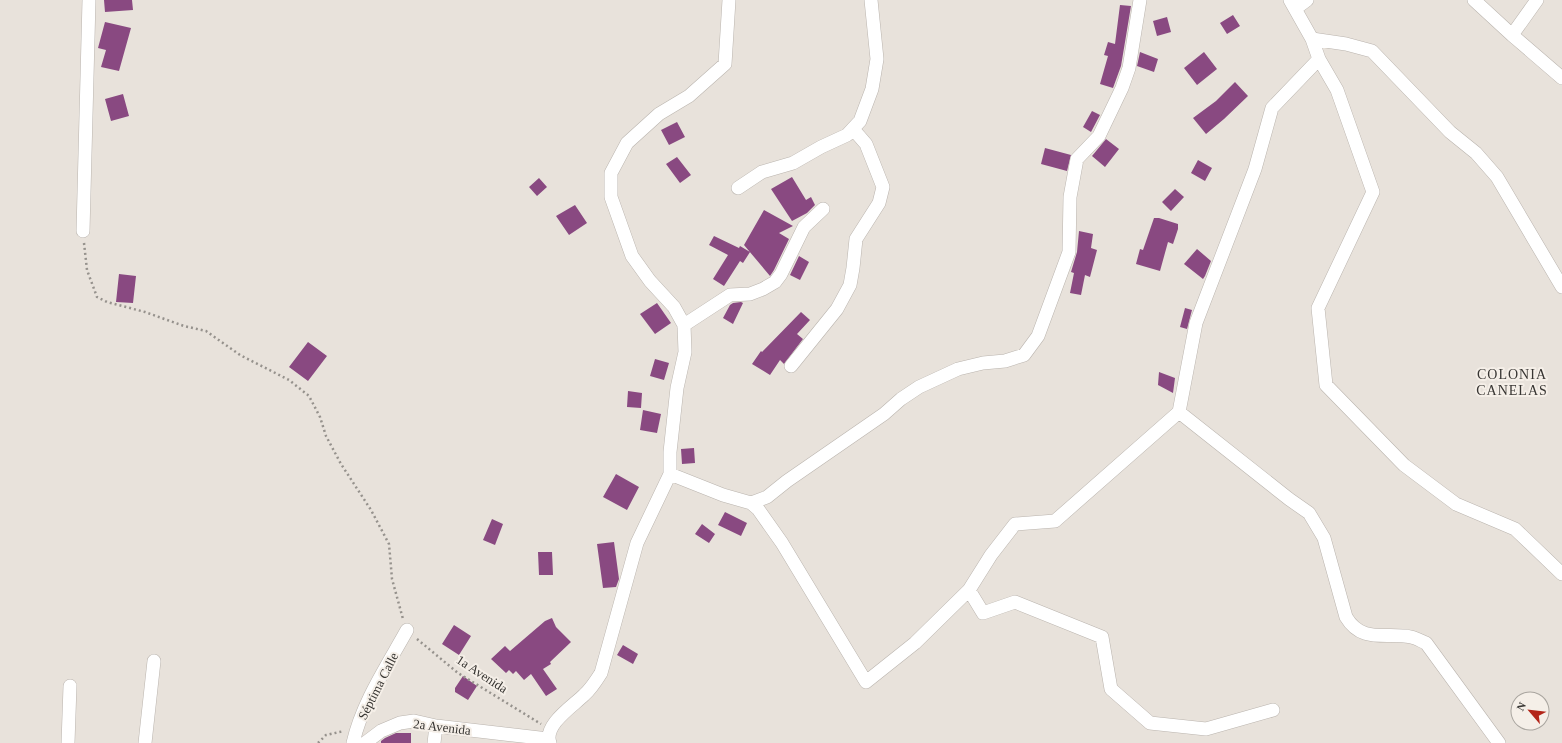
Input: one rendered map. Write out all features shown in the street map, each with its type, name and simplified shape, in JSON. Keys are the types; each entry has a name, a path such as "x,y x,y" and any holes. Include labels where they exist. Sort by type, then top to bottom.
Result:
{"street":[{"path":"83,231 89,0"},
{"path":"550,737 559,718 589,690 601,673 637,543 670,474 670,452 676,388 685,352 684,325 674,307 650,281 632,256 611,197 611,173 627,143 659,114 689,96 725,64 730,0"},
{"path":"738,188 762,172 793,163 820,147 847,135 860,121 872,89 877,59 871,0"},
{"path":"751,503 768,497 787,481 884,414 901,398 919,387 958,369 1024,355 1038,336 1069,252 1070,196 1077,159 1099,136 1122,88 1129,68 1140,0"},
{"path":"1307,0 1292,4 1312,39 1319,59 1337,90 1372,192 1318,308 1326,385 1404,465 1456,504 1515,529 1562,574"},
{"path":"1474,0 1512,36 1562,78"},
{"path":"1512,36 1537,0"},
{"path":"1312,39 1346,44 1372,51 1450,132 1476,153 1497,177 1562,286"},
{"path":"670,474 751,503 758,509 782,543 866,682 915,642 969,590 990,555 1015,524 1055,521 1179,412 1196,323 1255,169 1272,108 1319,59"},
{"path":"791,366 837,309 850,285 854,268 856,239 879,204 883,187 866,144 853,129"},
{"path":"684,325 730,295 750,294 775,282 782,274 804,228 823,209"},
{"path":"1179,412 1289,499 1309,513 1324,538 1346,617 1351,626 1364,633 1378,637 1412,637 1426,643 1499,743"},
{"path":"969,590 983,613 1015,602 1102,638 1111,689 1150,723 1206,729 1273,710"},
{"name":"Séptima Calle","path":"353,743 356,727 369,698 407,630"},
{"path":"144,743 154,661"},
{"path":"68,743 70,686"},
{"name":"2a Avenida","path":"365,743 381,731 414,721 523,740 550,737"},
{"path":"434,743 436,726"}],"path":[{"path":"83,231 87,270 97,297 107,302 145,312 184,326 206,331 240,356 289,380 309,396 320,417 326,436 341,464 371,510 389,544 392,579 399,610 407,630"},
{"name":"1a Avenida","path":"407,630 458,673 550,737"},
{"path":"318,743 326,736 356,727"}],"building":[{"path":"104,0 132,0 133,10 105,12"},
{"path":"1120,5 1131,6 1121,66 1113,88 1100,84 1108,56 1104,55 1108,42 1115,44"},
{"path":"1233,15 1240,26 1227,34 1220,23"},
{"path":"1167,17 1171,32 1157,36 1153,21"},
{"path":"105,22 131,28 119,71 101,67 106,50 98,48"},
{"path":"1140,52 1158,59 1154,72 1137,66"},
{"path":"1204,52 1217,69 1197,85 1184,68"},
{"path":"1235,82 1248,96 1206,134 1193,118 1216,101"},
{"path":"123,94 129,116 111,121 105,99"},
{"path":"1092,111 1100,115 1091,132 1083,127"},
{"path":"677,122 685,137 669,145 661,130"},
{"path":"1106,139 1119,149 1105,167 1092,156"},
{"path":"1045,148 1071,155 1067,171 1041,164"},
{"path":"677,157 691,175 680,183 666,164"},
{"path":"1198,160 1212,168 1205,181 1191,173"},
{"path":"792,177 806,200 811,197 815,205 807,213 792,221 771,189"},
{"path":"539,178 547,187 537,196 529,187"},
{"path":"1175,189 1184,197 1171,211 1162,202"},
{"path":"575,205 587,223 569,235 556,216"},
{"path":"764,210 793,226 779,233 789,239 770,276 744,245"},
{"path":"1154,218 1159,218 1178,224 1178,229 1173,244 1168,242 1160,271 1136,264 1140,249 1143,250"},
{"path":"1079,231 1093,234 1091,248 1097,250 1090,277 1085,275 1081,295 1070,293 1074,273 1071,272 1077,252"},
{"path":"714,236 739,248 740,246 750,252 743,263 740,261 724,286 713,279 728,255 709,245"},
{"path":"1197,249 1211,261 1203,279 1184,264"},
{"path":"799,256 809,262 800,280 790,275"},
{"path":"119,274 136,276 133,303 116,302"},
{"path":"741,302 743,303 733,324 723,318 730,305"},
{"path":"657,303 671,323 655,334 640,314"},
{"path":"1185,308 1192,310 1187,329 1180,327"},
{"path":"801,312 810,320 797,334 803,339 784,364 780,360 770,375 752,364 761,351 762,352"},
{"path":"308,342 327,356 308,381 289,367"},
{"path":"655,359 669,363 664,380 650,376"},
{"path":"1159,372 1175,378 1173,393 1158,385"},
{"path":"628,391 642,393 641,408 627,407"},
{"path":"643,410 661,414 657,433 640,430"},
{"path":"694,448 695,463 682,464 681,449"},
{"path":"616,474 639,487 627,510 603,497"},
{"path":"725,512 747,523 741,536 718,525"},
{"path":"492,519 503,524 495,545 483,540"},
{"path":"702,524 715,534 709,543 695,534"},
{"path":"614,542 619,579 616,587 603,588 597,544"},
{"path":"538,552 552,552 553,575 539,575"},
{"path":"552,618 556,627 571,642 550,662 551,664 543,669 557,689 546,696 531,674 524,680 516,671 513,674 509,670 506,673 491,659 505,646 510,651 545,621"},
{"path":"454,625 471,636 459,655 442,644"},
{"path":"623,645 638,654 633,664 617,655"},
{"path":"463,676 477,686 468,700 455,692 455,688"},
{"path":"396,733 411,733 411,743 381,743 381,741 385,738"}],"district":[{"name":"COLONIA CANELAS","path":"1512,382"}]}
